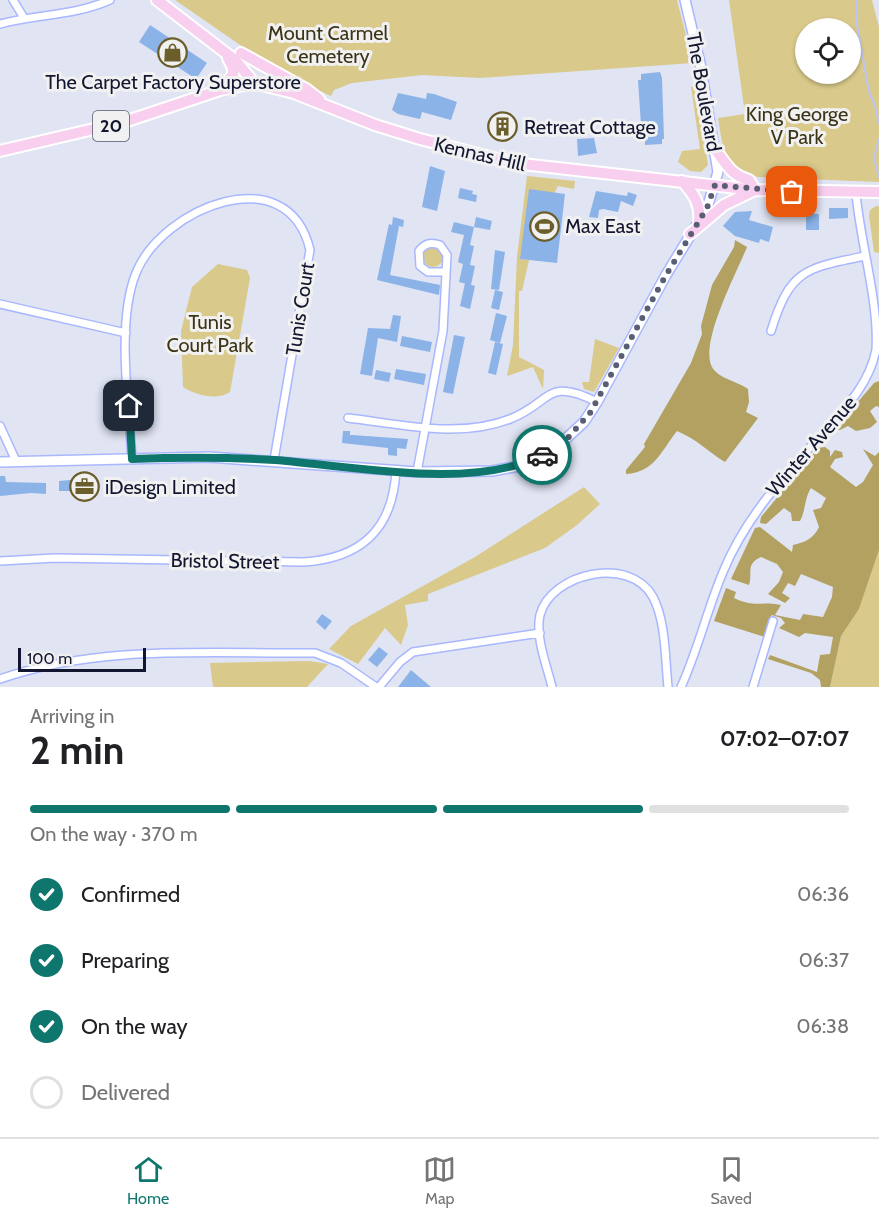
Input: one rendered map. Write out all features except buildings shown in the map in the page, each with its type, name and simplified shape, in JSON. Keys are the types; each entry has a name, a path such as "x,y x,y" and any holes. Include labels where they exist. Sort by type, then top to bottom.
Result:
{"main road":[{"path":"157,0 213,40 254,83"},
{"path":"213,40 225,44 306,88 326,105"},
{"path":"220,90 231,80 233,71 224,51"},
{"path":"241,53 256,72 254,83"},
{"name":"20","path":"0,151 124,122 220,90 254,83"},
{"name":"Kennas Hill","path":"254,83 277,87 375,125 487,158 527,166 755,190 877,192"},
{"path":"690,234 724,205 736,198 751,194 755,190 749,180 740,178 727,168 714,148"},
{"path":"682,181 699,207 699,221"}],"street":[{"path":"13,0 24,18"},
{"path":"0,24 24,18 68,14 110,0"},
{"name":"The Boulevard","path":"685,0 699,59 718,172 715,185"},
{"path":"0,462 209,457 417,472 473,473 519,466 542,456 566,440 584,422 707,208 715,185"},
{"name":"Winter Avenue","path":"681,687 723,572 747,524 777,485 852,400 867,378 878,335 876,310 856,193"},
{"name":"Tunis Court","path":"132,459 126,310 136,271 155,243 181,220 211,206 244,199 268,201 285,210 306,236 309,265 274,460"},
{"path":"417,472 442,331 447,255 445,249 433,243 424,245 419,251 420,266 428,272 445,272"},
{"path":"771,331 781,302 798,278 822,264 866,256"},
{"path":"0,304 126,333"},
{"path":"348,418 425,427 456,428 493,424 523,413 550,393 563,390 580,394 597,402"},
{"path":"0,426 16,461"},
{"name":"Bristol Street","path":"0,561 56,558 304,562 335,558 365,542 381,525 391,504 396,470"},
{"path":"552,687 540,633 540,614 545,602 566,585 603,573 634,579 647,588 657,608 668,687"},
{"path":"753,687 773,621"},
{"path":"0,679 51,663 92,657 315,653 341,663 378,687 400,662 413,652 540,633"}],"green space":[{"name":"Mount Carmel Cemetery","path":"175,0 677,0 693,63 480,78 422,75 352,83 334,90 331,96 279,72"},
{"name":"King George V Park","path":"729,0 872,0 879,27 879,182 758,177 747,173 738,169 727,156 718,118 745,114"},
{"path":"695,85 708,165 701,172 690,171 678,162 682,151 700,149 691,87"},
{"path":"527,176 575,181 574,189 558,186 520,259 529,260 522,291 519,291 519,357 544,370 543,389 533,367 507,376 513,345 517,257"},
{"path":"879,206 879,253 874,252 869,215 870,210"},
{"path":"429,247 437,247 443,253 443,261 437,267 429,267 423,261 423,253"},
{"name":"Tunis Court Park","path":"218,264 247,270 250,278 230,392 212,396 183,387 181,331 192,287"},
{"path":"595,339 619,348 594,392 584,389 582,382 589,382"},
{"path":"584,487 600,504 577,525 545,548 428,594 428,601 405,605 408,625 401,645 385,628 358,664 329,649 351,626 475,557"},
{"path":"879,550 879,687 830,687 841,636 859,609"},
{"path":"309,661 328,664 307,687 213,687 210,663"}],"shaded area":[{"path":"735,240 747,247 721,307 709,356 715,371 748,389 749,402 746,412 758,418 725,462 677,431 651,465 626,474 626,470 645,447 644,444 691,363 702,334 701,326 712,285 734,247"},
{"path":"879,381 879,407 876,406 870,411 877,422 870,428 856,431 848,426 834,430 874,383"},
{"path":"825,447 830,451 830,457 835,450 842,452 843,457 835,459 830,467 856,487 863,482 873,465 863,449 875,456 879,452 879,550 859,609 841,636 830,687 821,687 820,680 811,673 768,659 770,655 817,672 820,655 830,654 833,637 805,633 799,637 779,628 785,623 781,618 772,615 769,618 765,637 714,621 726,588 736,592 734,598 741,601 781,605 775,615 800,620 803,614 823,617 832,597 833,587 801,574 795,586 788,583 782,593 790,598 785,603 768,594 779,582 783,572 777,564 761,557 751,566 749,585 731,579 755,528 760,527 792,552 793,545 815,534 819,527 813,510 821,508 826,498 811,488 800,521 792,521 791,513 784,508 766,524 760,523 761,517 818,448"}],"waterway":[{"path":"856,0 856,19 869,92 879,123"},
{"path":"879,139 874,158 879,177"}],"way so far":[{"path":"542,455 566,440 590,413 609,383 666,275 707,208 715,185 792,192"}],"place":[{"name":"The Carpet Factory Superstore","path":"173,52"},
{"name":"Retreat Cottage","path":"503,127"},
{"name":"Max East","path":"544,226"},
{"name":"iDesign Limited","path":"84,487"}],"route":[{"path":"129,406 132,459 209,457 417,472 473,473 508,469 542,455"}]}
